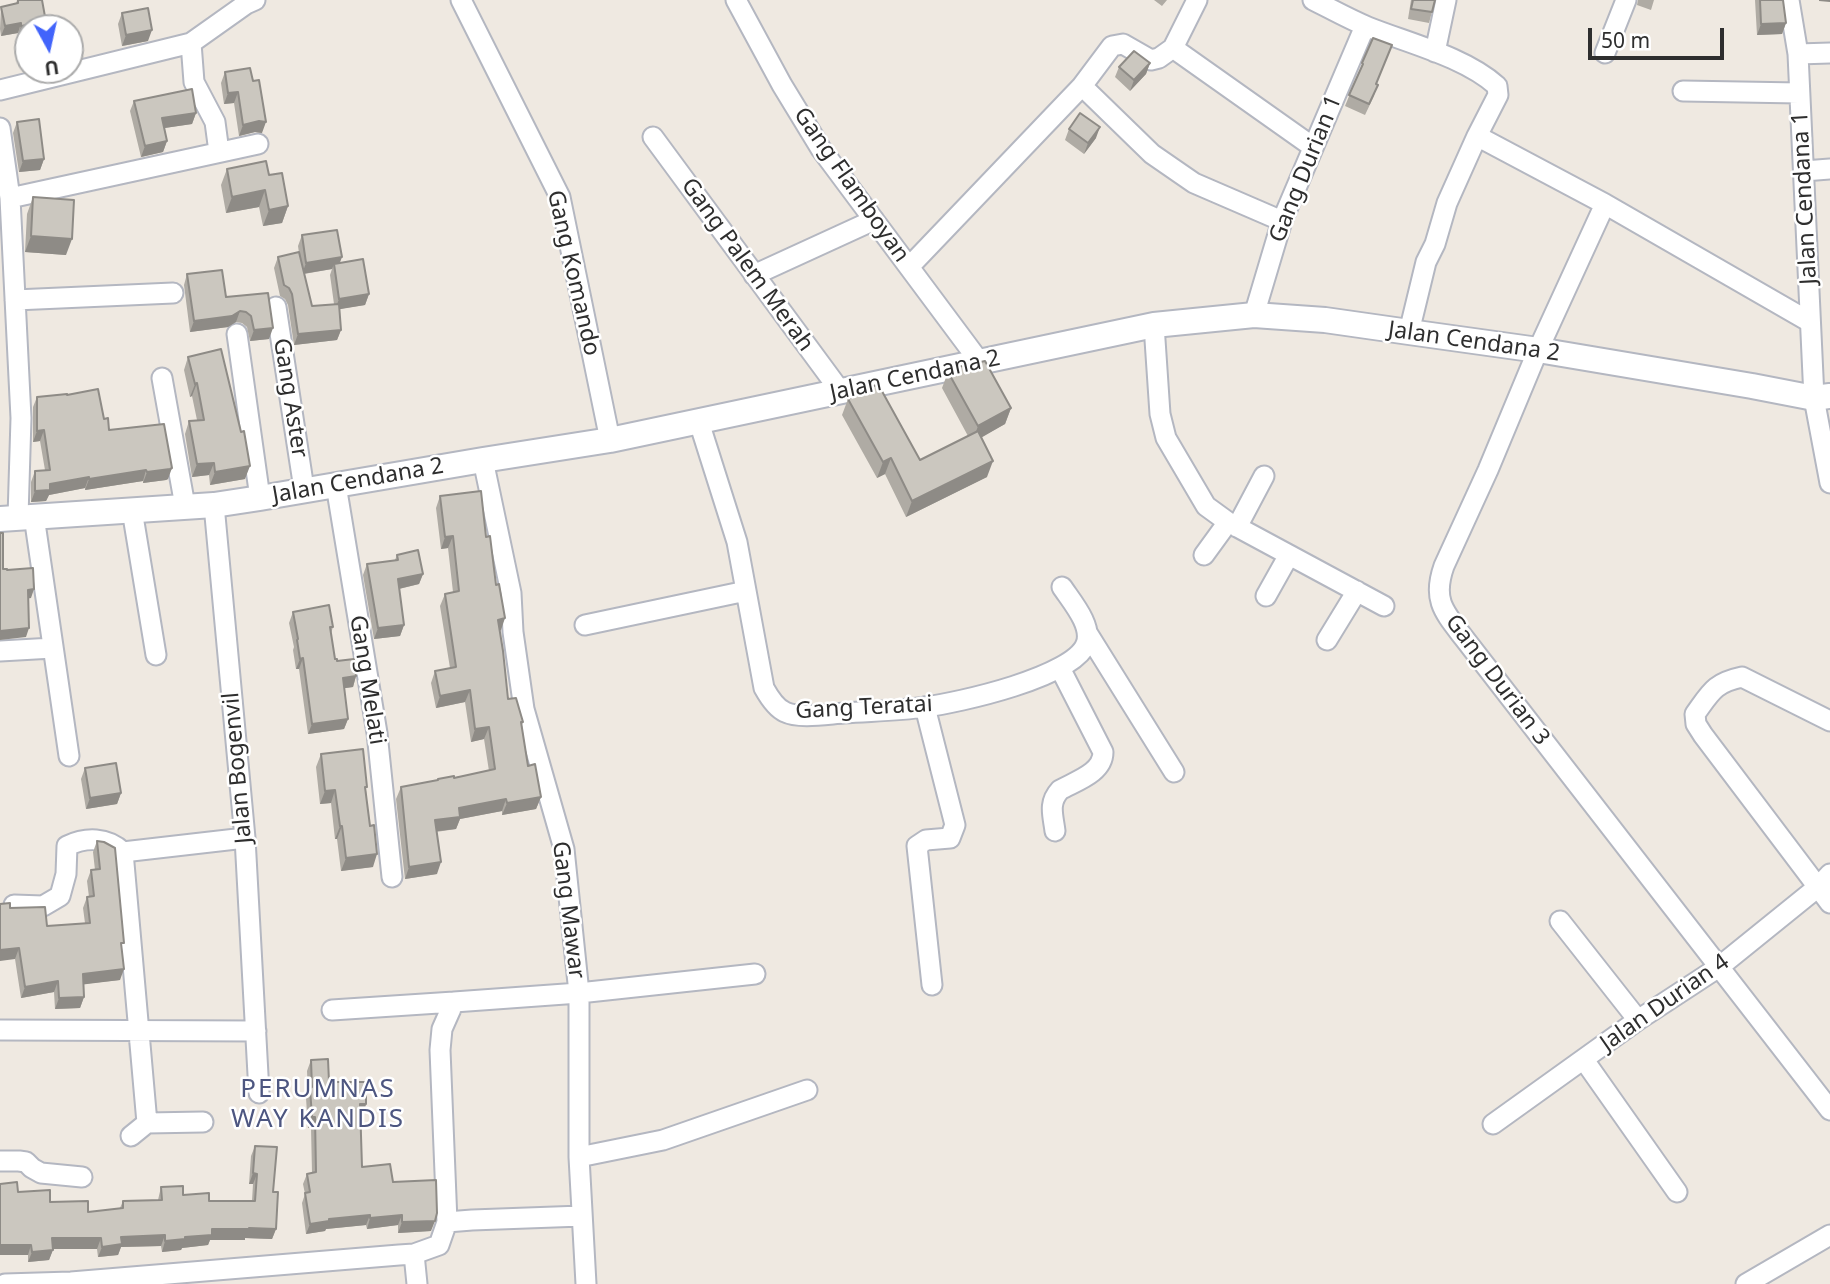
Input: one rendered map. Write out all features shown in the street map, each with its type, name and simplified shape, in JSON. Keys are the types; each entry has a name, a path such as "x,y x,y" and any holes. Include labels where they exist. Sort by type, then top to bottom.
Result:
{"street":[{"path":"0,90 191,43 255,0"},
{"name":"Gang Komando","path":"461,0 560,197 610,440"},
{"name":"Gang Flamboyan","path":"736,0 782,85 821,149 978,361"},
{"path":"909,267 1082,86 1112,46 1123,44 1151,60 1159,58 1173,48 1197,0"},
{"path":"1313,0 1365,26 1436,52 1474,70 1497,86 1498,95 1447,203 1435,244 1426,262 1409,332"},
{"path":"1436,52 1446,0"},
{"path":"1605,53 1626,0"},
{"name":"Jalan Cendana 1","path":"1789,0 1798,54 1810,322 1822,397"},
{"name":"Gang Durian 1","path":"1254,315 1282,221 1365,26"},
{"path":"191,43 194,82 215,122 219,152"},
{"path":"1173,48 1313,148"},
{"path":"1798,54 1830,53"},
{"path":"1082,86 1152,154 1195,183 1282,221"},
{"path":"1683,92 1800,93"},
{"path":"0,128 10,198 21,418 17,517 54,648 69,756"},
{"name":"Gang Palem Merah","path":"653,136 841,393"},
{"path":"1477,136 1605,204 1810,322"},
{"path":"10,198 258,144"},
{"path":"1804,171 1830,169"},
{"name":"Gang Durian 3","path":"1605,204 1444,566 1439,580 1439,602 1464,638 1830,1110"},
{"path":"754,275 874,220"},
{"path":"15,300 173,293"},
{"name":"Gang Aster","path":"276,307 304,489"},
{"name":"Jalan Cendana 2","path":"17,517 215,505 260,498 610,440 1154,325 1254,315 1325,320 1538,350 1822,397"},
{"path":"1154,325 1160,414 1166,438 1206,506 1232,525 1384,606"},
{"path":"237,334 260,498"},
{"path":"162,378 186,506"},
{"path":"1822,397 1830,483"},
{"name":"Gang Teratai","path":"699,422 737,542 764,688 773,702 786,713 806,715 925,707 992,694 1060,668 1081,652 1086,645 1088,634"},
{"name":"Gang Mawar","path":"483,460 511,593 513,632 524,709 564,849 579,993 579,1157 586,1284"},
{"path":"1205,555 1232,525 1264,476"},
{"name":"Gang Melati","path":"336,485 377,733 392,877"},
{"name":"Jalan Bogenvil","path":"215,505 245,838 259,1093"},
{"path":"132,510 156,655"},
{"path":"1266,596 1289,555"},
{"path":"1062,587 1174,772"},
{"path":"585,625 746,591"},
{"path":"1327,640 1357,591"},
{"path":"0,651 54,648"},
{"path":"1055,831 1052,802 1055,795 1098,768 1103,760 1103,752 1060,668"},
{"path":"1826,888 1703,735 1696,724 1695,714 1716,685 1742,677 1830,721"},
{"path":"925,707 955,825 950,838 926,840 917,846 932,985"},
{"path":"123,852 245,838"},
{"path":"14,905 43,906 60,896 66,874 67,846 80,840 103,841 115,845 123,852 140,1032 139,1130 203,1122"},
{"name":"Jalan Durian 4","path":"1493,1124 1638,1020 1719,967 1826,888"},
{"path":"1560,921 1638,1020"},
{"path":"332,1010 579,993 755,974"},
{"path":"5,1284 71,1283 414,1254 439,1245 447,1223 440,1051 442,1029 454,1002"},
{"path":"0,1030 256,1031"},
{"path":"1584,1060 1677,1192"},
{"path":"579,1157 663,1140 807,1090"},
{"path":"0,1161 26,1162 41,1172 82,1177"},
{"path":"447,1223 582,1216"},
{"path":"1746,1284 1830,1235"},
{"path":"414,1254 417,1284"}],"building":[{"path":"18,0 42,0 45,14 14,14 14,24 5,26 1,7 18,3"},
{"path":"1413,0 1435,0 1432,12 1411,9"},
{"path":"1760,0 1783,0 1786,23 1761,24"},
{"path":"148,8 152,30 126,35 122,13"},
{"path":"1373,38 1392,45 1369,104 1349,95"},
{"path":"1134,51 1150,63 1134,80 1119,67"},
{"path":"250,68 253,81 259,80 266,122 243,125 238,92 228,93 225,72"},
{"path":"192,89 196,113 162,118 167,141 145,146 134,101"},
{"path":"1080,113 1100,127 1088,143 1069,129"},
{"path":"39,119 44,159 23,161 17,122"},
{"path":"266,161 269,175 282,173 288,206 269,210 265,190 232,197 227,169"},
{"path":"33,197 74,200 72,239 31,236"},
{"path":"337,230 342,257 306,263 302,235"},
{"path":"299,252 312,306 339,304 341,330 298,334 292,294 284,285 278,257"},
{"path":"363,259 369,294 339,299 334,264"},
{"path":"222,270 226,297 268,293 273,328 254,330 251,316 240,311 232,316 194,321 187,274"},
{"path":"221,349 241,432 244,431 250,466 215,472 214,463 197,464 189,421 204,420 197,383 195,384 188,357"},
{"path":"985,361 1011,408 978,426 948,372"},
{"path":"878,384 920,460 978,431 993,461 912,501 891,458 883,462 848,399"},
{"path":"98,389 104,419 108,418 109,430 164,424 172,468 89,477 50,484 50,490 35,491 35,471 50,470 44,430 37,431 37,397"},
{"path":"481,491 486,537 490,536 496,585 499,584 505,618 498,620 508,699 516,698 523,722 528,766 535,764 541,797 507,803 506,799 459,808 460,817 435,820 441,862 409,867 401,787 495,769 489,727 475,729 470,690 440,696 435,671 456,667 445,594 459,591 453,536 445,537 440,496"},
{"path":"0,533 3,533 3,569 33,568 34,589 28,590 29,628 0,631"},
{"path":"418,550 423,574 398,579 404,625 378,628 367,564 398,560 397,555"},
{"path":"329,605 335,659 354,659 356,676 343,678 348,719 312,724 303,658 300,659 293,612"},
{"path":"363,749 370,826 374,825 377,854 346,858 335,790 325,791 321,754"},
{"path":"116,763 121,793 90,798 85,768"},
{"path":"97,841 115,848 124,969 83,974 84,997 59,998 58,981 25,987 19,948 0,950 0,904 10,903 10,908 45,907 47,926 90,923 87,897 94,896 91,870 100,869"},
{"path":"328,1059 329,1082 366,1082 366,1104 360,1104 362,1167 390,1164 393,1182 436,1180 435,1221 402,1222 402,1215 370,1218 370,1215 329,1219 310,1224 305,1193 310,1192 307,1174 316,1172 315,1117 312,1117 310,1088 311,1060"},
{"path":"255,1146 277,1147 273,1192 278,1192 276,1229 212,1229 212,1235 165,1241 165,1235 121,1237 122,1244 102,1247 101,1238 52,1238 53,1250 32,1252 31,1245 0,1245 0,1184 17,1182 18,1192 50,1190 50,1202 88,1201 88,1212 123,1208 123,1201 162,1200 161,1187 183,1186 183,1195 209,1193 209,1201 255,1201"}],"district":[{"name":"PERUMNAS WAY KANDIS","path":"318,1105"}]}
